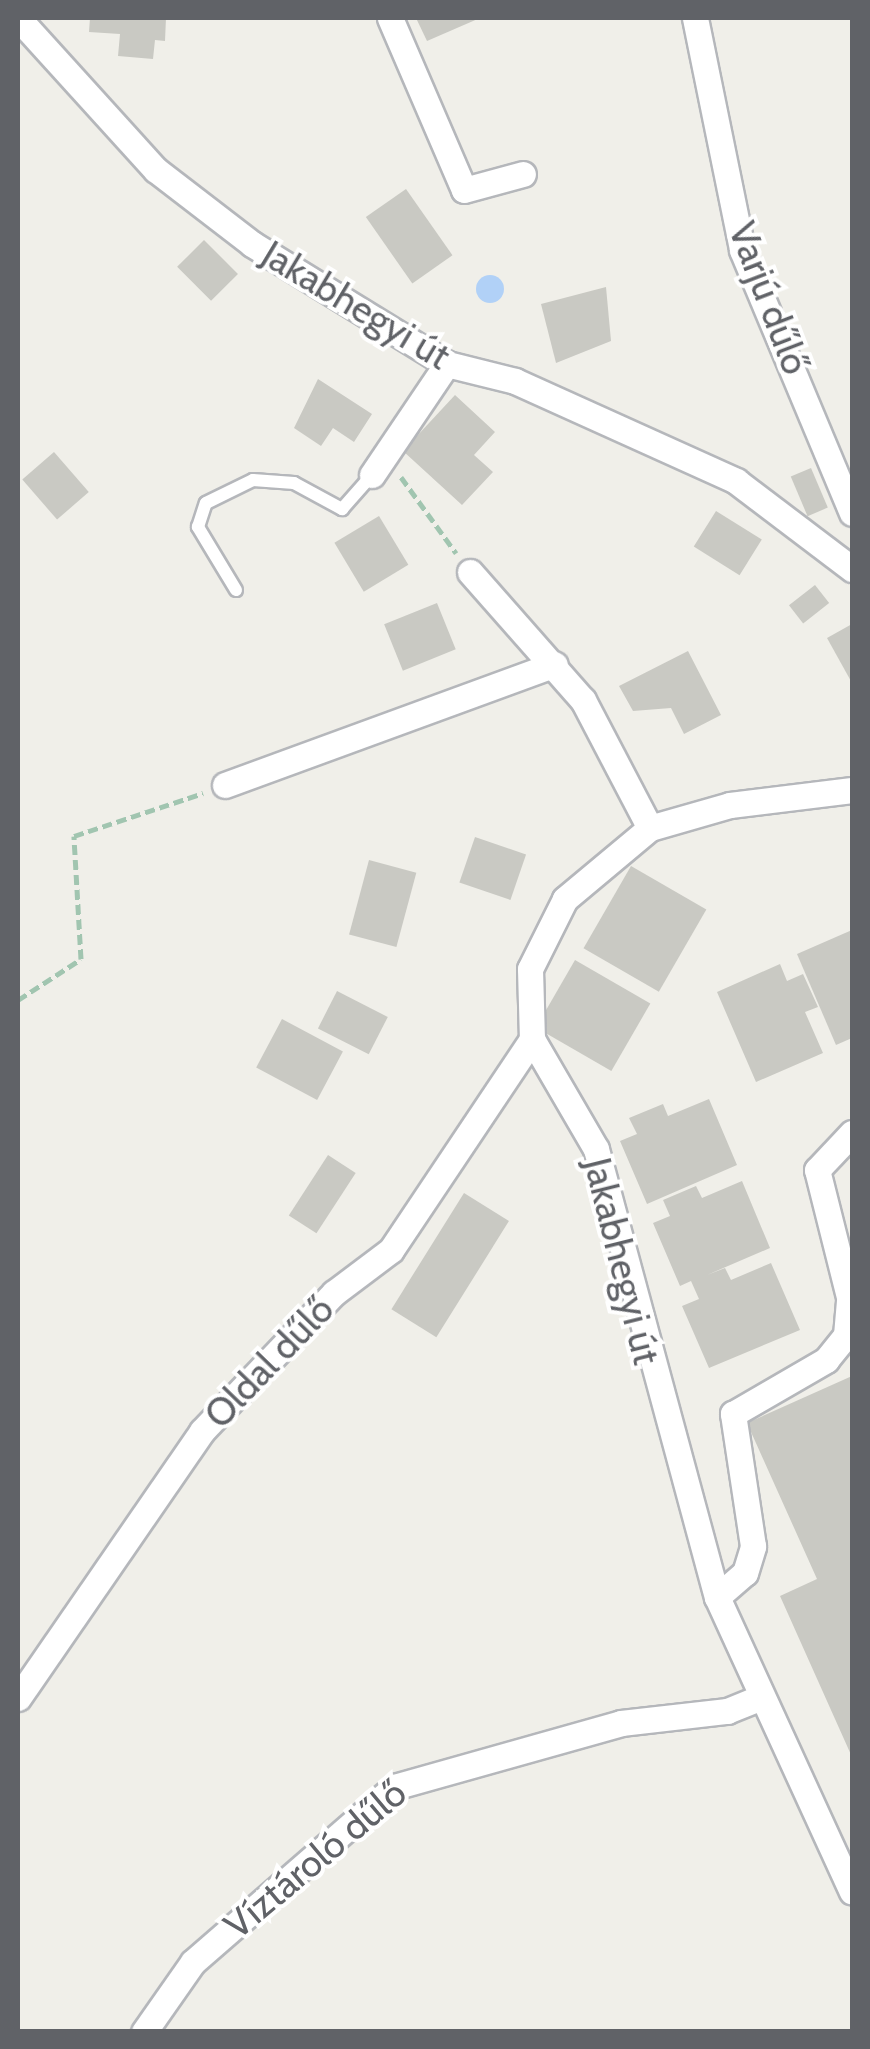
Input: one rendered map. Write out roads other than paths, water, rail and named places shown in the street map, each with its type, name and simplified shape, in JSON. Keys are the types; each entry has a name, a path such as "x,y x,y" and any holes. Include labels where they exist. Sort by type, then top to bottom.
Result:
{"street":[{"name":"Jakabhegyi út","path":"18,18 156,170 252,244 447,364 514,381 670,447 760,497 852,569"},
{"path":"390,18 464,190 523,174"},
{"name":"Varjú dűlő","path":"695,18 742,250 852,514"},
{"path":"378,464 447,364"},
{"path":"470,572 555,664 650,828"},
{"path":"225,785 555,664"},
{"name":"Jakabhegyi út","path":"850,1882 759,1698 717,1597 596,1149 532,1039 530,970 546,924 590,871 650,828 730,805 852,790"},
{"name":"Oldal dűlő","path":"18,1698 202,1432 334,1293 390,1250 532,1039"},
{"path":"717,1597 745,1573 753,1546 733,1414 826,1360 846,1335 849,1297 817,1170 852,1132"},
{"name":"Víztároló dűlő","path":"144,2032 193,1962 394,1788 621,1723 727,1711 759,1698"}],"lane":[{"path":"236,590 198,526 206,503 253,480 294,483 342,509 378,464"}],"water":[{"path":"490,275 500,279 504,289 500,299 490,303 480,299 476,289 480,279"}]}
